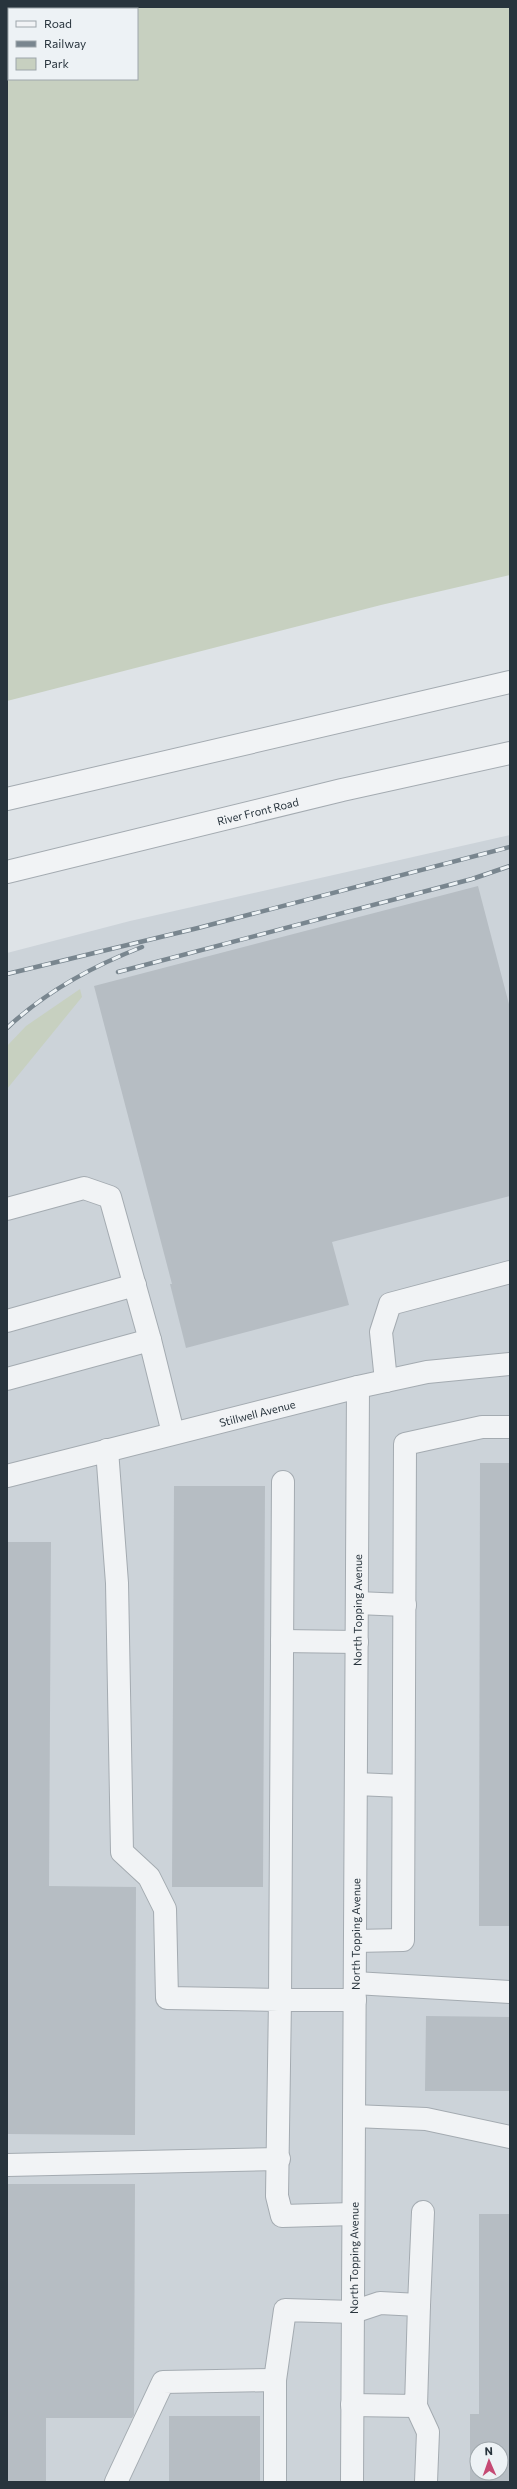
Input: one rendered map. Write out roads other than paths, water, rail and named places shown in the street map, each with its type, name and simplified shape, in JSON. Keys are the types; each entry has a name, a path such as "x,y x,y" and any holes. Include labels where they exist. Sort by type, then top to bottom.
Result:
{"street":[{"path":"7,799 510,682"},
{"name":"River Front Road","path":"7,872 335,792 510,753"},
{"path":"7,1209 84,1188 110,1197 150,1340 173,1433"},
{"path":"386,1381 380,1332 390,1304 510,1272"},
{"path":"7,1321 135,1285"},
{"path":"7,1379 150,1340"},
{"name":"Stillwell Avenue","path":"7,1476 358,1387 427,1372 510,1364"},
{"name":"North Topping Avenue","path":"352,2482 358,1387"},
{"path":"355,1941 402,1940 405,1444 482,1427 510,1427"},
{"path":"107,1450 117,1583 122,1852 149,1877 165,1909 167,1998 280,2000 355,1992 510,1992"},
{"path":"283,1482 279,2159 277,2196 282,2216 353,2214"},
{"path":"357,1603 405,1606"},
{"path":"282,1641 357,1642"},
{"path":"356,1784 403,1786"},
{"path":"354,2116 426,2119 510,2137"},
{"path":"7,2165 279,2159"},
{"path":"423,2212 416,2406 428,2432 426,2482"},
{"path":"275,2482 275,2380 285,2310 352,2312 380,2303 419,2304"},
{"path":"116,2482 163,2382 275,2380"},
{"path":"352,2405 416,2406"}],"railway":[{"path":"7,974 198,928 510,847"},
{"path":"118,972 472,879 510,866"},
{"path":"7,1028 37,1003 70,981 88,971 142,947"}]}
